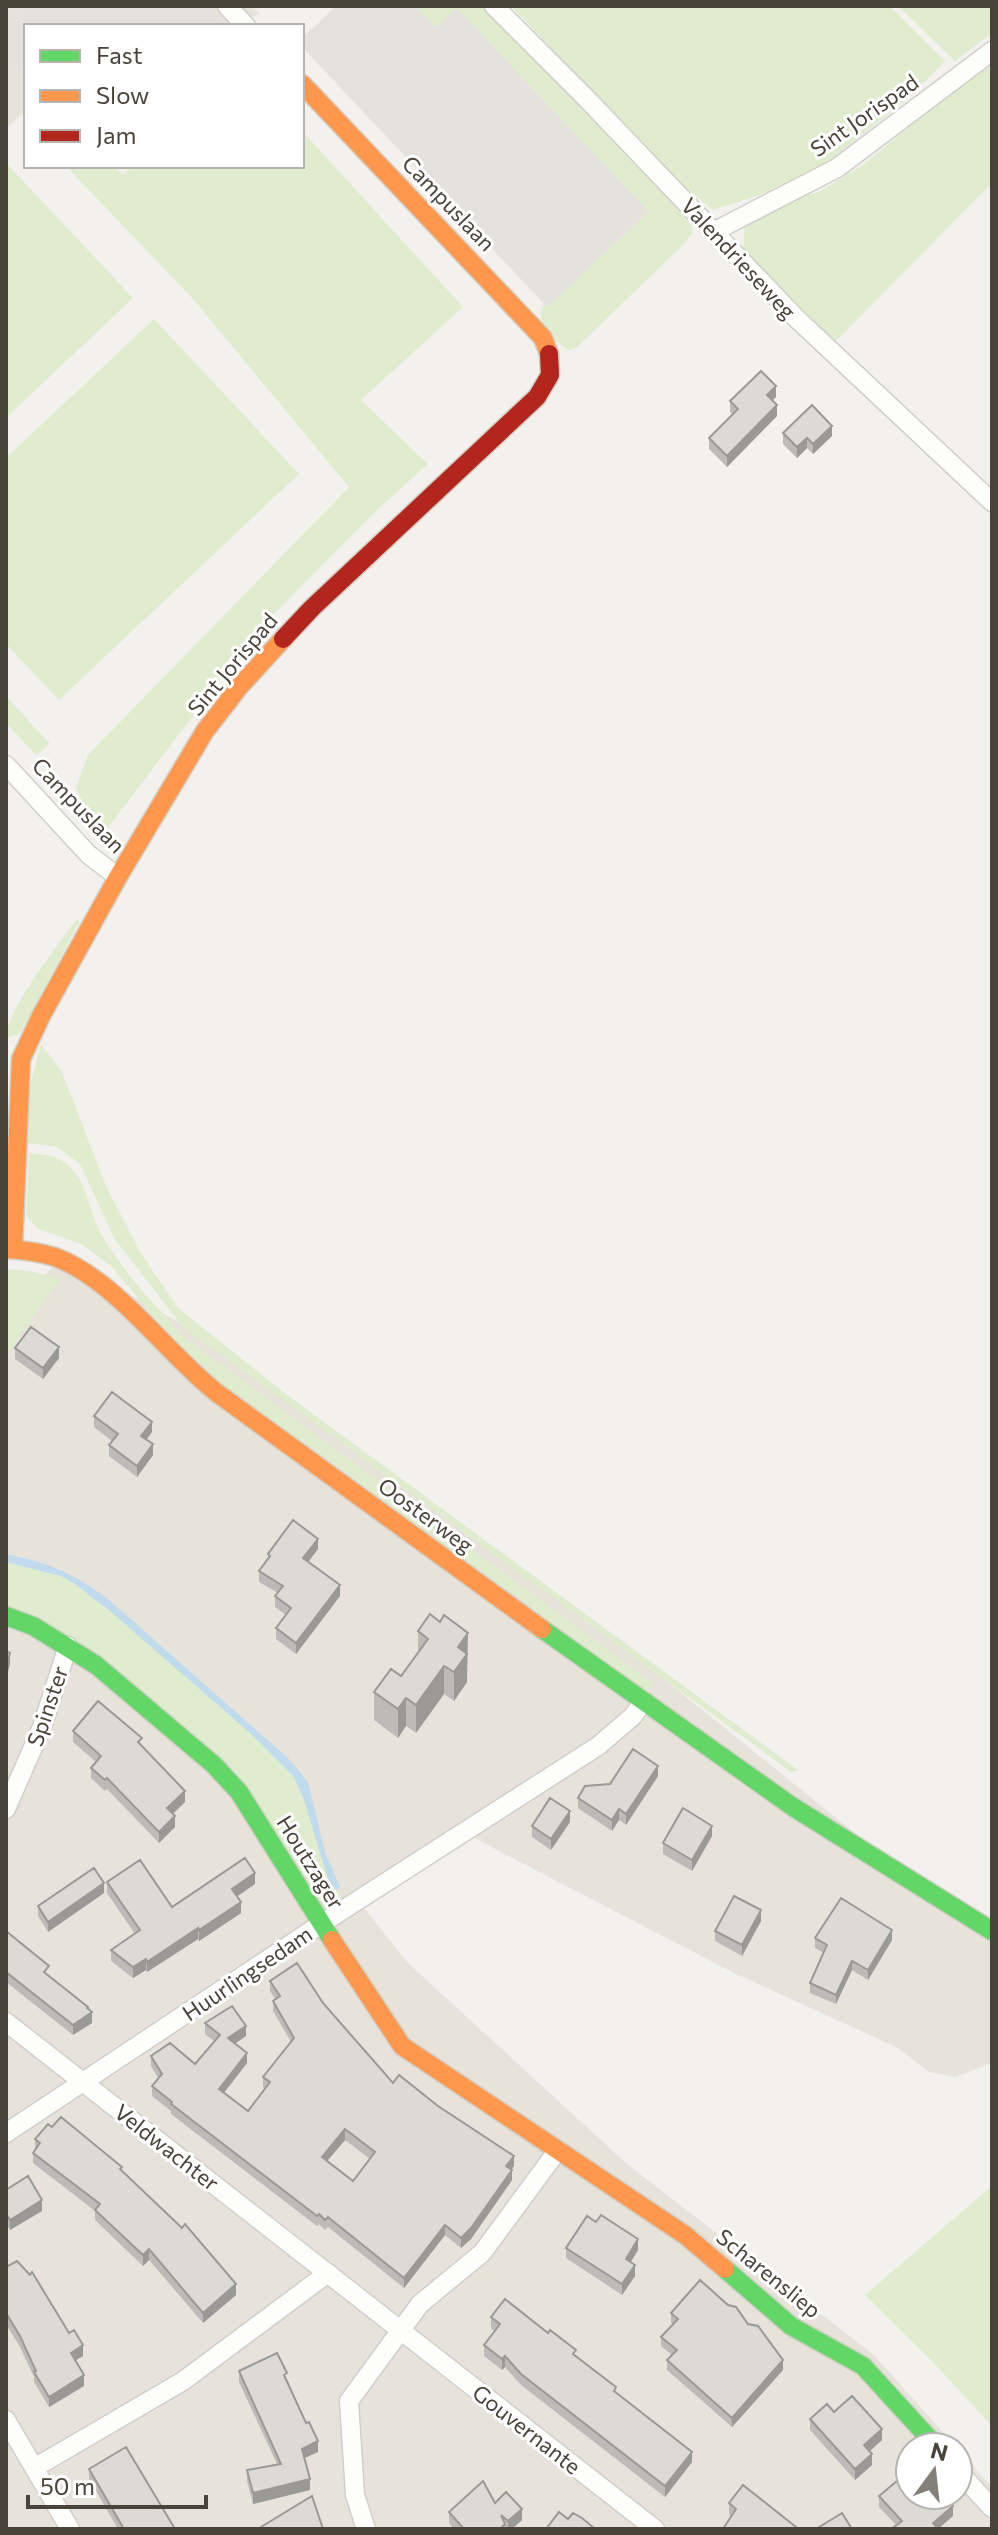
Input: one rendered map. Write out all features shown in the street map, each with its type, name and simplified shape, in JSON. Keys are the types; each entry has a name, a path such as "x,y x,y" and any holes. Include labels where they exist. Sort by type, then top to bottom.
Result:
{"street":[{"path":"227,6 244,24"},
{"name":"Valendrieseweg","path":"494,6 796,318 992,502"},
{"name":"Sint Jorispad","path":"715,231 837,168 992,51"},
{"name":"Campuslaan","path":"304,86 543,338 554,361"},
{"name":"Sint Jorispad","path":"14,1057 41,1016 118,877 205,731 239,687 312,608 537,397 550,379 554,361"},
{"name":"Campuslaan","path":"6,765 89,855 118,877"},
{"name":"Oosterweg","path":"14,1057 10,1249 47,1253 75,1264 99,1281 204,1383 643,1702 793,1807 992,1931"},
{"name":"Houtzager","path":"6,1616 33,1626 96,1665 214,1765 239,1792 402,2046 558,2150"},
{"name":"Spinster","path":"6,1809 42,1727 68,1646"},
{"name":"Huurlingsedam","path":"6,2133 321,1924 598,1746 633,1716 643,1702"},
{"name":"Veldwachter","path":"6,2022 399,2329"},
{"path":"366,2529 355,2495 349,2401 399,2329 420,2304 482,2253 558,2150"},
{"name":"Scharensliep","path":"558,2150 685,2235 791,2326 863,2366 922,2431"},
{"path":"34,2468 183,2381 328,2273"},
{"name":"Gouvernante","path":"399,2329 655,2529"},
{"path":"6,2420 70,2529"},
{"path":"974,2488 992,2508"}],"shaded area":[{"path":"6,6 252,6 260,14 230,24 24,24 24,112 6,129"},
{"path":"25,6 208,6 225,24 24,24 24,76 6,57 6,24"},
{"path":"336,6 416,6 436,27 457,8 649,212 547,307 304,49 304,36"},
{"path":"62,1255 194,1331 663,1678 992,1944 992,2063 955,2077 929,2072 898,2048 734,1973 474,1838 364,1908 407,1962 627,2164 874,2355 942,2431 894,2431 894,2511 974,2511 974,2467 992,2487 992,2529 6,2529 6,1322"}],"green space":[{"path":"416,6 481,6 674,201 692,223 692,233 684,244 577,347 569,350 547,330 541,317 544,304 547,307 648,211 458,9 436,28"},
{"path":"511,6 890,6 945,61 911,96 825,164 760,195 713,210 679,182"},
{"path":"898,6 992,6 992,33 955,61"},
{"path":"992,59 992,183 835,342 743,251 745,222 764,209 819,192 863,165"},
{"path":"304,133 463,307 361,400 428,464 378,509 260,628 100,838 76,788 88,755 349,487 193,299 68,168 115,168 123,175 131,168 304,168"},
{"path":"6,163 133,298 6,418"},
{"path":"154,319 299,474 59,700 6,644 6,458"},
{"path":"6,696 50,744 36,755 6,723"},
{"path":"76,920 80,921 20,1034 6,1038 8,1026 23,995"},
{"path":"41,1044 62,1072 106,1186 140,1252 178,1308 290,1397 798,1770 791,1772 182,1326 114,1238 80,1164 57,1147 28,1143 30,1086"},
{"path":"29,1153 55,1157 75,1173 84,1188 96,1224 118,1260 185,1338 653,1683 647,1692 220,1382 172,1338 111,1266 83,1245 37,1228 26,1215"},
{"path":"6,1269 30,1271 60,1279 6,1356"},
{"path":"6,1562 51,1572 84,1590 140,1635 278,1758 295,1779 308,1809 328,1874 347,1902 332,1908 322,1904 256,1802 6,1607"},
{"path":"992,2186 992,2426 865,2295"}],"water":[{"path":"6,1554 59,1570 107,1598 289,1759 308,1782 325,1852 340,1887 336,1890 328,1879 294,1777 250,1733 75,1584 61,1576 6,1562"}],"building":[{"path":"761,371 776,386 767,395 777,405 727,456 709,438 738,409 730,401"},
{"path":"812,405 832,426 813,444 807,438 797,447 783,433"},
{"path":"31,1327 59,1347 43,1368 15,1348"},
{"path":"112,1392 152,1422 141,1436 153,1444 137,1466 109,1445 118,1434 94,1416"},
{"path":"293,1520 318,1539 303,1558 340,1585 296,1643 276,1628 291,1608 275,1596 283,1586 259,1571"},
{"path":"430,1614 440,1622 444,1615 468,1633 458,1647 467,1654 454,1672 444,1666 416,1705 406,1698 398,1709 374,1692 391,1669 401,1676 428,1639 418,1631"},
{"path":"98,1701 142,1738 138,1742 185,1791 167,1808 175,1816 159,1832 107,1778 105,1780 91,1768 101,1756 73,1731"},
{"path":"633,1749 658,1766 626,1814 619,1809 612,1820 578,1798 585,1786 610,1784"},
{"path":"550,1798 570,1811 551,1839 532,1826"},
{"path":"683,1808 712,1826 692,1860 663,1843"},
{"path":"245,1858 255,1873 232,1889 241,1902 147,1962 146,1959 133,1967 111,1950 140,1930 107,1882 140,1860 172,1907"},
{"path":"94,1868 104,1883 48,1922 38,1906"},
{"path":"734,1896 761,1910 742,1945 715,1931"},
{"path":"841,1898 892,1930 868,1970 852,1961 836,1995 810,1983 827,1945 815,1938"},
{"path":"6,1931 49,1966 44,1972 92,2012 73,2025 6,1972"},
{"path":"297,1963 323,2003 393,2083 399,2075 438,2106 514,2156 506,2166 512,2170 471,2228 461,2238 445,2225 404,2278 328,2217 325,2220 319,2214 317,2216 152,2086 162,2074 151,2056 170,2043 195,2064 220,2035 205,2023 232,2006 246,2026 228,2038 247,2053 219,2089 248,2111 270,2082 263,2077 294,2038 273,2001 280,1996 270,1981","holes":["345,2129 375,2152 353,2181 322,2157"]},
{"path":"61,2117 122,2167 120,2169 182,2228 185,2224 236,2284 203,2313 149,2249 143,2255 95,2210 100,2204 33,2153 40,2143 35,2139 48,2124 52,2127"},
{"path":"28,2176 42,2200 10,2220 6,2214 6,2190"},
{"path":"601,2215 638,2239 626,2259 635,2265 622,2284 566,2248 587,2216 596,2222"},
{"path":"17,2261 30,2275 32,2272 69,2333 74,2330 83,2345 71,2353 84,2375 49,2397 6,2313 6,2267"},
{"path":"700,2280 728,2305 736,2307 748,2324 758,2326 783,2360 732,2418 667,2360 677,2350 661,2337 678,2319 671,2313"},
{"path":"505,2299 548,2333 550,2330 576,2350 573,2354 616,2387 614,2391 692,2452 665,2486 521,2374 505,2356 502,2359 484,2345 500,2324 491,2317"},
{"path":"277,2353 306,2423 309,2422 318,2441 302,2449 310,2479 253,2493 247,2470 281,2464 239,2371"},
{"path":"852,2396 882,2429 864,2445 872,2454 855,2469 810,2419 827,2404 834,2412"},
{"path":"126,2447 175,2529 124,2529 89,2469"},
{"path":"483,2481 495,2503 506,2492 522,2509 508,2521 501,2515 505,2524 500,2529 464,2529 449,2512"},
{"path":"894,2484 894,2511 947,2511 933,2523 938,2529 891,2529 902,2521 879,2496"},
{"path":"743,2485 795,2529 723,2529 736,2509 729,2503"},
{"path":"312,2496 323,2529 261,2529 261,2527"},
{"path":"559,2512 568,2519 573,2513 595,2529 546,2529"},
{"path":"842,2513 852,2529 816,2529"}],"traffic: fast":[{"path":"6,1616 33,1626 96,1665 214,1765 239,1792 332,1940"},
{"path":"542,1629 793,1807 992,1931"},
{"path":"725,2269 791,2326 863,2366 922,2431"}],"traffic: slow":[{"path":"304,86 543,338 549,354"},
{"path":"13,1249 21,1059 41,1016 118,877 205,731 239,687 283,639"},
{"path":"6,1249 55,1257 98,1282 217,1393 542,1629"},
{"path":"332,1940 402,2046 685,2235 725,2269"}],"traffic: jam":[{"path":"283,639 312,608 537,397 550,375 549,354"}]}
